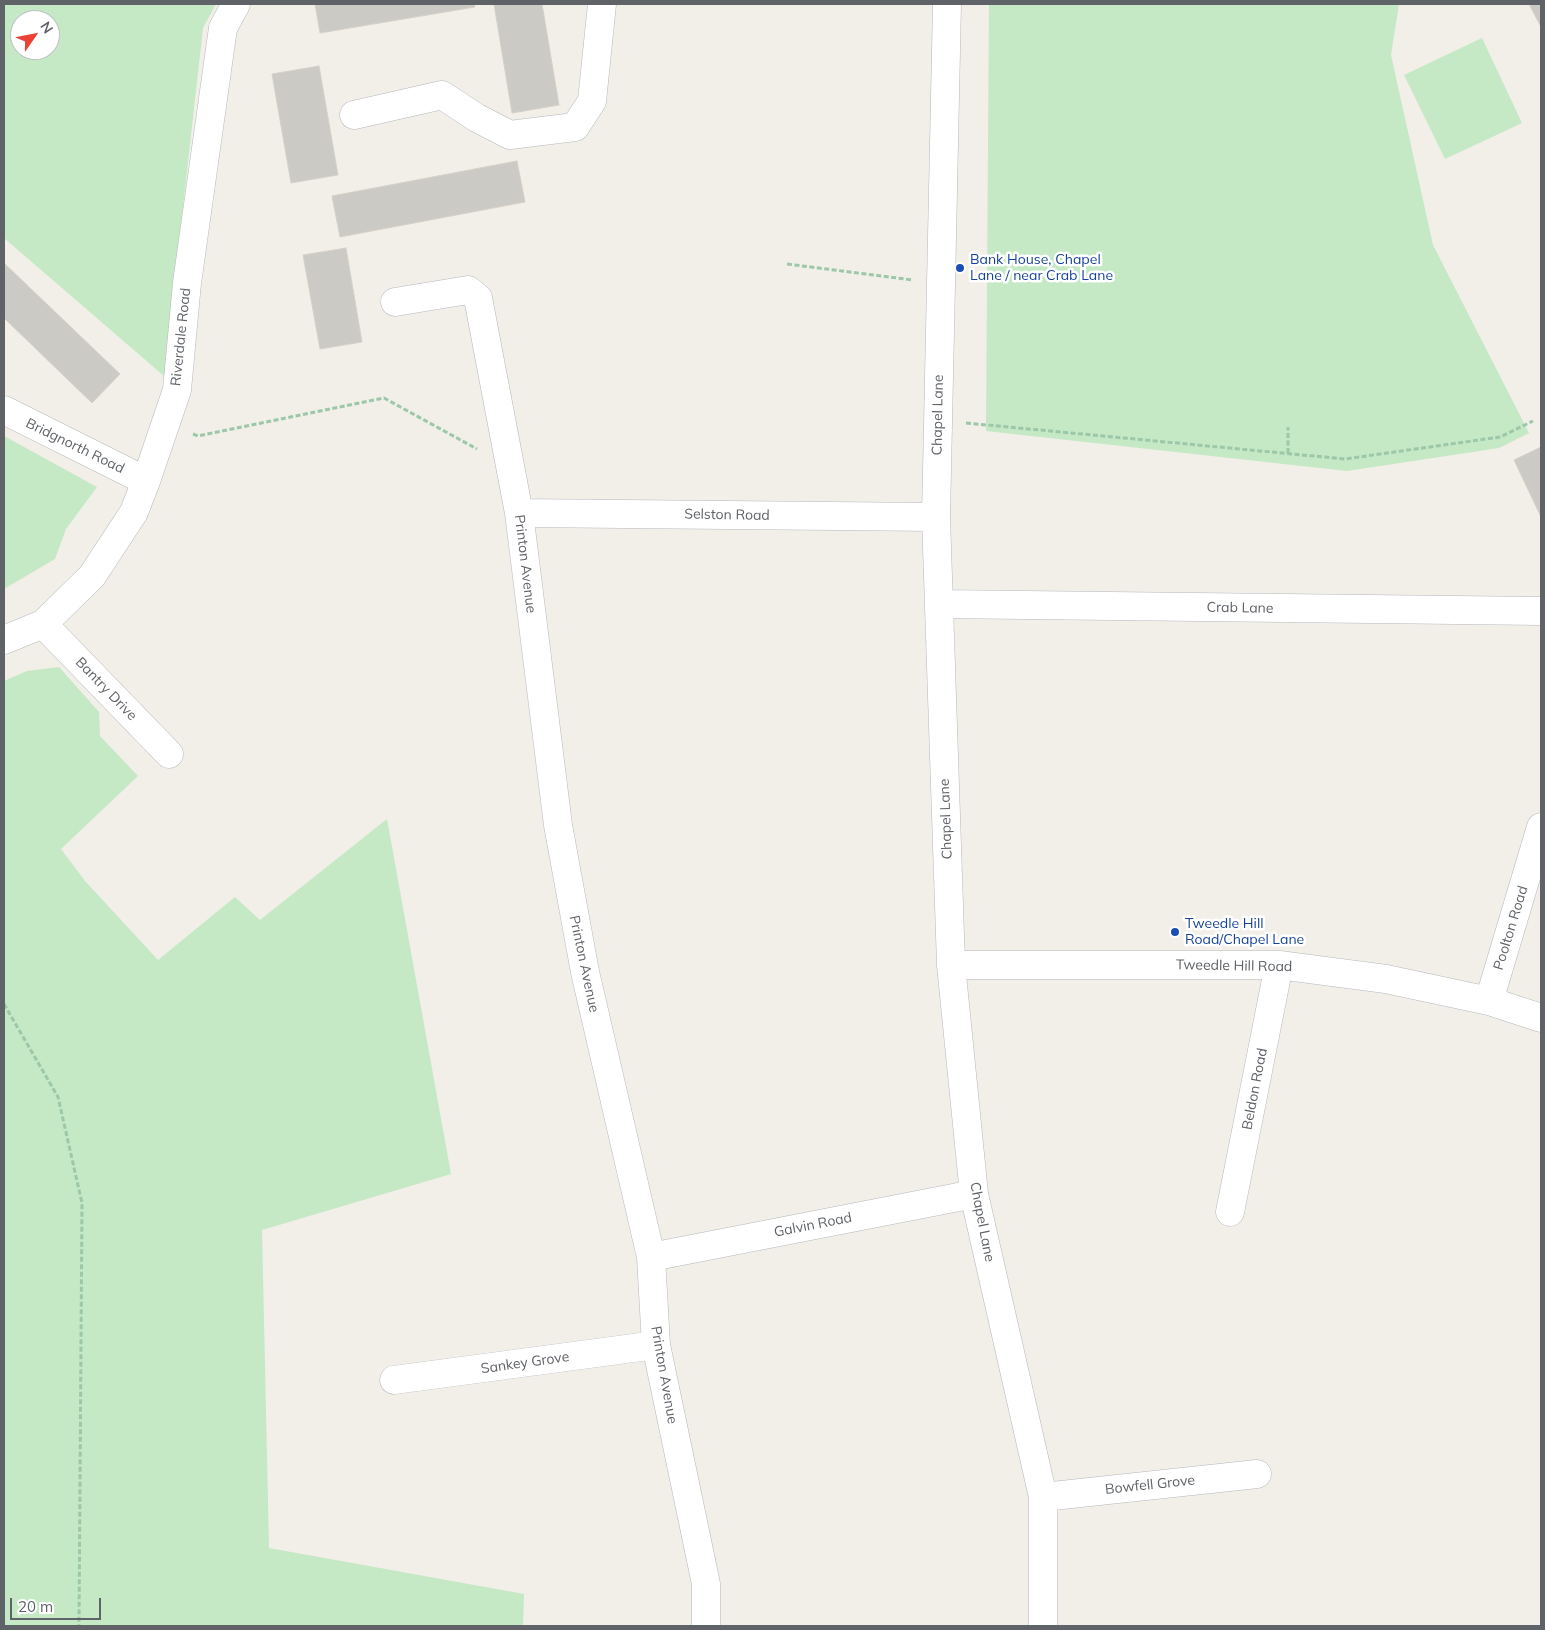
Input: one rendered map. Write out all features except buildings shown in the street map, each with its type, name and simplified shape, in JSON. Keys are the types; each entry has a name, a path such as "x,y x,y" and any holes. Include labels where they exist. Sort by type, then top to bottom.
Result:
{"street":[{"name":"Riverdale Road","path":"4,640 43,624 92,576 134,512 146,481 177,390 187,283 223,28 236,4"},
{"path":"354,115 442,95 477,118 510,135 574,127 592,101 602,4"},
{"name":"Chapel Lane","path":"947,4 936,517 951,965 974,1194 1043,1497 1042,1626"},
{"name":"Printon Avenue","path":"395,302 468,290 478,298 519,513 558,825 584,972 651,1256 656,1345 706,1584 706,1626"},
{"name":"Bridgnorth Road","path":"4,410 146,481"},
{"name":"Selston Road","path":"519,513 936,517"},
{"name":"Crab Lane","path":"939,604 1541,611"},
{"name":"Bantry Drive","path":"43,624 169,754"},
{"name":"Poolton Road","path":"1488,1001 1541,827"},
{"name":"Tweedle Hill Road","path":"951,965 1279,965 1386,979 1488,1001 1541,1018"},
{"name":"Beldon Road","path":"1230,1212 1279,965"},
{"name":"Galvin Road","path":"651,1256 974,1194"},
{"name":"Sankey Grove","path":"394,1380 656,1345"},
{"name":"Bowfell Grove","path":"1043,1497 1257,1474"}],"path":[{"path":"787,264 941,284"},
{"path":"165,424 198,436 384,398 511,467"},
{"path":"986,425 1345,459 1500,437 1533,421"},
{"path":"1288,426 1288,453"},
{"path":"4,1004 58,1097 82,1203 79,1626"}],"green space":[{"path":"4,4 216,4 203,28 164,376 4,238"},
{"path":"989,4 1399,4 1391,55 1433,245 1529,433 1499,448 1347,471 986,431"},
{"path":"1482,38 1522,123 1445,159 1404,75"},
{"path":"4,436 97,487 66,529 55,559 4,589"},
{"path":"59,667 99,712 100,736 138,776 61,849 85,881 158,960 235,897 260,920 387,819 451,1174 262,1230 269,1548 524,1594 523,1626 4,1626 4,681 27,671"}],"place":[{"name":"Bank House, Chapel Lane / near Crab Lane","path":"960,268"},
{"name":"Tweedle Hill Road/Chapel Lane","path":"1175,932"}]}
